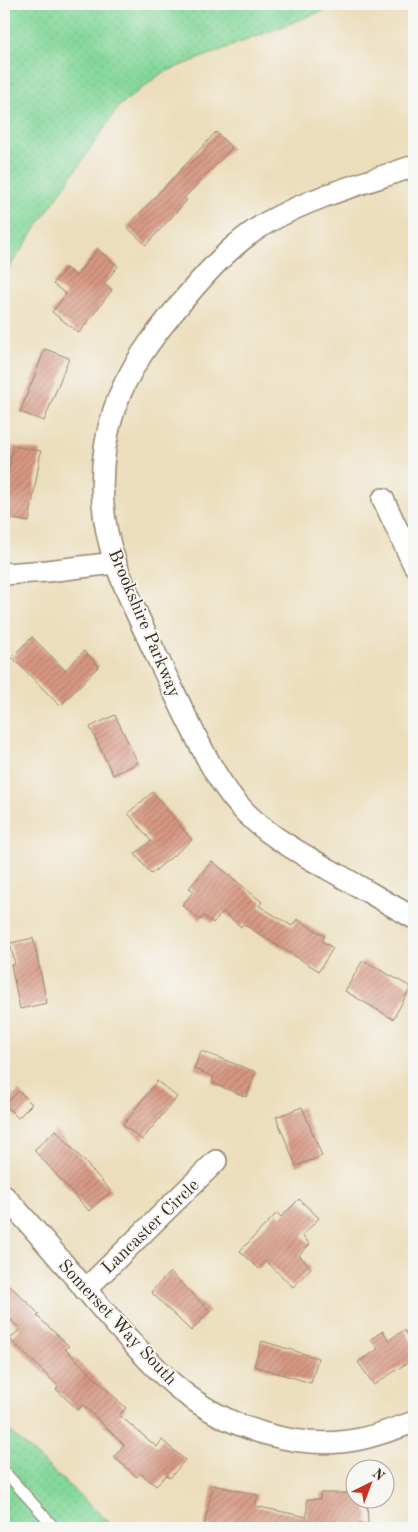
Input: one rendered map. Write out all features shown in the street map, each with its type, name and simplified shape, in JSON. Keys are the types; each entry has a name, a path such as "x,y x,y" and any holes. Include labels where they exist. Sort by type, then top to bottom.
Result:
{"street":[{"name":"Brookshire Parkway","path":"414,166 296,207 246,236 224,256 160,328 123,388 114,408 108,432 102,473 102,496 115,563 140,621 203,753 230,796 264,830 290,847 414,918"},
{"path":"383,498 414,565"},
{"path":"4,574 47,572 115,563"},
{"name":"Lancaster Circle","path":"85,1290 216,1161"},
{"name":"Somerset Way South","path":"4,1196 151,1364 179,1389 215,1413 236,1424 276,1436 327,1442 359,1439 405,1425"}],"lane":[{"path":"4,1471 55,1528"}],"green space":[{"path":"4,4 340,4 162,73 120,105 4,275"},
{"path":"4,1426 115,1528 4,1528"}],"building":[{"path":"216,132 232,148 184,198 187,200 146,245 127,227"},
{"path":"97,249 118,266 104,284 112,290 79,333 52,312 66,294 53,284 66,268 76,276"},
{"path":"45,349 69,358 44,421 20,412"},
{"path":"13,446 41,451 29,522 4,517 4,496"},
{"path":"32,637 65,670 84,651 99,666 60,706 12,657"},
{"path":"115,715 138,763 113,775 90,727"},
{"path":"153,792 192,840 151,874 135,854 151,841 128,813"},
{"path":"212,861 262,902 259,906 292,926 297,919 325,936 322,941 333,948 319,971 243,924 241,927 223,912 213,923 204,916 200,920 182,905 194,891 189,888"},
{"path":"33,938 47,1003 20,1009 11,965 15,964 10,943"},
{"path":"363,960 411,987 393,1019 345,991"},
{"path":"201,1051 256,1072 246,1097 212,1083 214,1077 194,1069"},
{"path":"157,1081 177,1097 142,1140 123,1125"},
{"path":"19,1091 32,1104 18,1118 5,1105"},
{"path":"302,1107 322,1156 296,1166 276,1117"},
{"path":"56,1130 111,1191 89,1211 34,1150"},
{"path":"299,1199 319,1218 302,1236 310,1244 299,1255 311,1268 293,1287 266,1261 259,1269 240,1251 277,1213 281,1217"},
{"path":"170,1272 210,1311 191,1331 151,1292"},
{"path":"4,1280 39,1314 37,1316 69,1346 65,1349 126,1408 119,1415 157,1447 162,1440 185,1460 170,1478 166,1475 156,1486 140,1473 137,1477 114,1457 124,1445 83,1405 78,1410 56,1389 59,1387 10,1339 20,1329 4,1313"},
{"path":"404,1330 414,1345 414,1358 374,1385 358,1362 378,1349 371,1339 383,1331 389,1340"},
{"path":"262,1341 318,1358 311,1383 254,1366"},
{"path":"213,1485 258,1495 255,1506 307,1517 307,1499 320,1499 320,1493 346,1493 346,1510 367,1510 368,1524 283,1525 282,1528 214,1528 204,1526"}]}
